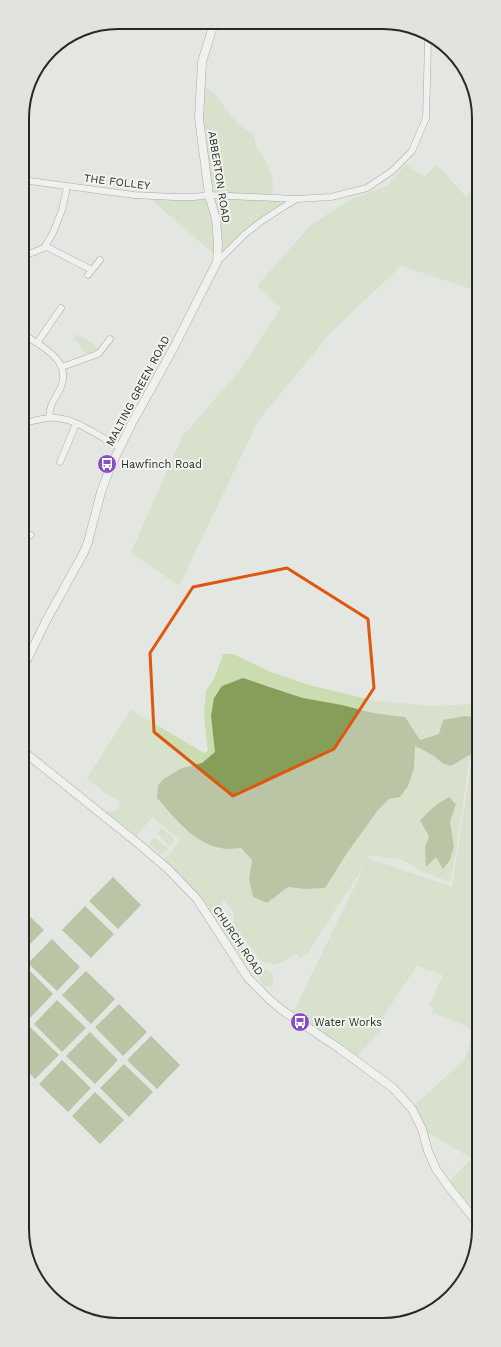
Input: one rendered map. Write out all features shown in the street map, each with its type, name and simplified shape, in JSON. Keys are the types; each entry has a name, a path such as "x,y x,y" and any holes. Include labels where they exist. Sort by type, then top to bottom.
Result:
{"street":[{"name":"ABBERTON ROAD","path":"212,29 202,62 200,112 202,146 209,195 216,219 218,244 216,263"},
{"name":"THE FOLLEY","path":"29,181 134,195 194,197 209,195 296,199 331,197 367,188 392,171 412,150 426,118 428,41"},
{"path":"29,254 44,248 53,233 62,210 67,187"},
{"path":"276,198 280,209"},
{"name":"MALTING GREEN ROAD","path":"29,650 84,552 101,492 120,447 173,349 216,263 245,234 296,199"},
{"path":"45,246 90,273 100,260"},
{"path":"37,343 61,308"},
{"path":"29,338 58,360 62,367 63,380 61,387 50,404 49,418"},
{"path":"62,367 95,356 110,339"},
{"path":"29,422 49,418 64,420 76,424 120,447"},
{"path":"60,462 76,424"},
{"name":"CHURCH ROAD","path":"29,756 168,869 197,899 248,978 270,1000 282,1010 340,1048 393,1088 412,1109 422,1129 428,1151 436,1169 472,1216"}],"highlighted area":[{"path":"287,568 368,619 374,688 334,749 233,796 154,732 150,653 193,587"}],"shaded area":[{"path":"202,82 212,93 215,94 236,122 253,134 257,149 267,163 273,181 272,196 214,193 211,190 201,111"},
{"path":"406,164 424,177 437,165 466,197 472,189 472,289 401,266 332,331 258,421 179,586 131,553 182,437 240,370 281,308 257,286 311,225 348,201 388,185"},
{"path":"214,197 291,200 221,254"},
{"path":"201,199 208,202 212,215 216,256 154,202 154,200"},
{"path":"77,334 93,344 97,349 88,354 80,348 82,346 73,340"},
{"path":"223,654 233,654 271,672 309,685 372,700 428,706 472,704 472,717 466,716 439,734 420,740 404,717 373,713 342,705 303,698 266,685 214,739 215,752 202,763 182,768 157,798 185,830 220,849 241,848 252,860 249,880 267,903 288,887 305,889 325,888 347,853 378,810 389,799 400,797 415,746 434,756 442,763 451,766 472,754 472,760 469,762 456,853 450,882 421,871 403,860 369,855 368,858 452,887 472,764 472,1032 467,1026 432,1013 434,1008 429,1006 443,975 417,966 386,1012 380,1031 357,1057 293,1013 366,863 313,944 309,953 300,958 297,954 275,965 263,962 238,932 234,925 234,912 224,900 218,907 235,940 245,950 251,953 256,963 273,974 273,986 264,986 256,974 243,960 203,901 163,862 180,840 152,817 137,836 116,819 111,819 104,812 117,811 120,802 105,793 87,778 131,710 204,753 208,751 204,712 206,691 214,679","holes":["449,797 456,804 450,822 454,846 443,869 436,857 427,866 425,847 429,837 420,820 436,805"]},
{"path":"243,678 303,698 342,705 373,713 405,717 420,740 439,734 443,720 466,716 472,717 472,754 451,766 442,763 434,756 415,746 414,768 408,786 400,797 389,799 378,810 347,853 325,888 305,889 288,887 267,903 253,897 249,880 252,860 241,848 222,849 201,840 177,821 157,798 158,785 165,778 182,768 202,763 215,752 211,716 214,698 222,686"},
{"path":"449,797 456,804 450,822 454,846 450,860 443,869 436,857 426,867 425,847 429,837 420,820 436,805"},
{"path":"162,828 175,839 170,846 157,834"},
{"path":"154,837 168,849 162,855 149,844"},
{"path":"113,877 141,905 118,929 89,901"},
{"path":"85,906 114,934 91,958 62,930"},
{"path":"29,916 44,930 29,945"},
{"path":"52,939 80,967 57,991 29,964 29,962"},
{"path":"29,970 53,994 30,1018 29,1017"},
{"path":"86,971 115,999 91,1024 62,995"},
{"path":"57,1000 86,1028 62,1052 34,1024"},
{"path":"119,1004 147,1032 123,1056 95,1027"},
{"path":"30,1027 59,1055 35,1079 29,1073"},
{"path":"90,1032 118,1060 95,1084 66,1056"},
{"path":"151,1036 180,1065 157,1089 127,1060"},
{"path":"472,1036 472,1159 427,1132 415,1105 465,1059"},
{"path":"62,1060 91,1088 68,1112 39,1084"},
{"path":"124,1064 153,1092 129,1117 100,1088"},
{"path":"95,1092 124,1120 100,1144 72,1116"},
{"path":"469,1161 472,1162 472,1206 465,1200 448,1183"}],"place":[{"name":"Hawfinch Road","path":"107,464"},
{"name":"Water Works","path":"300,1022"}]}
